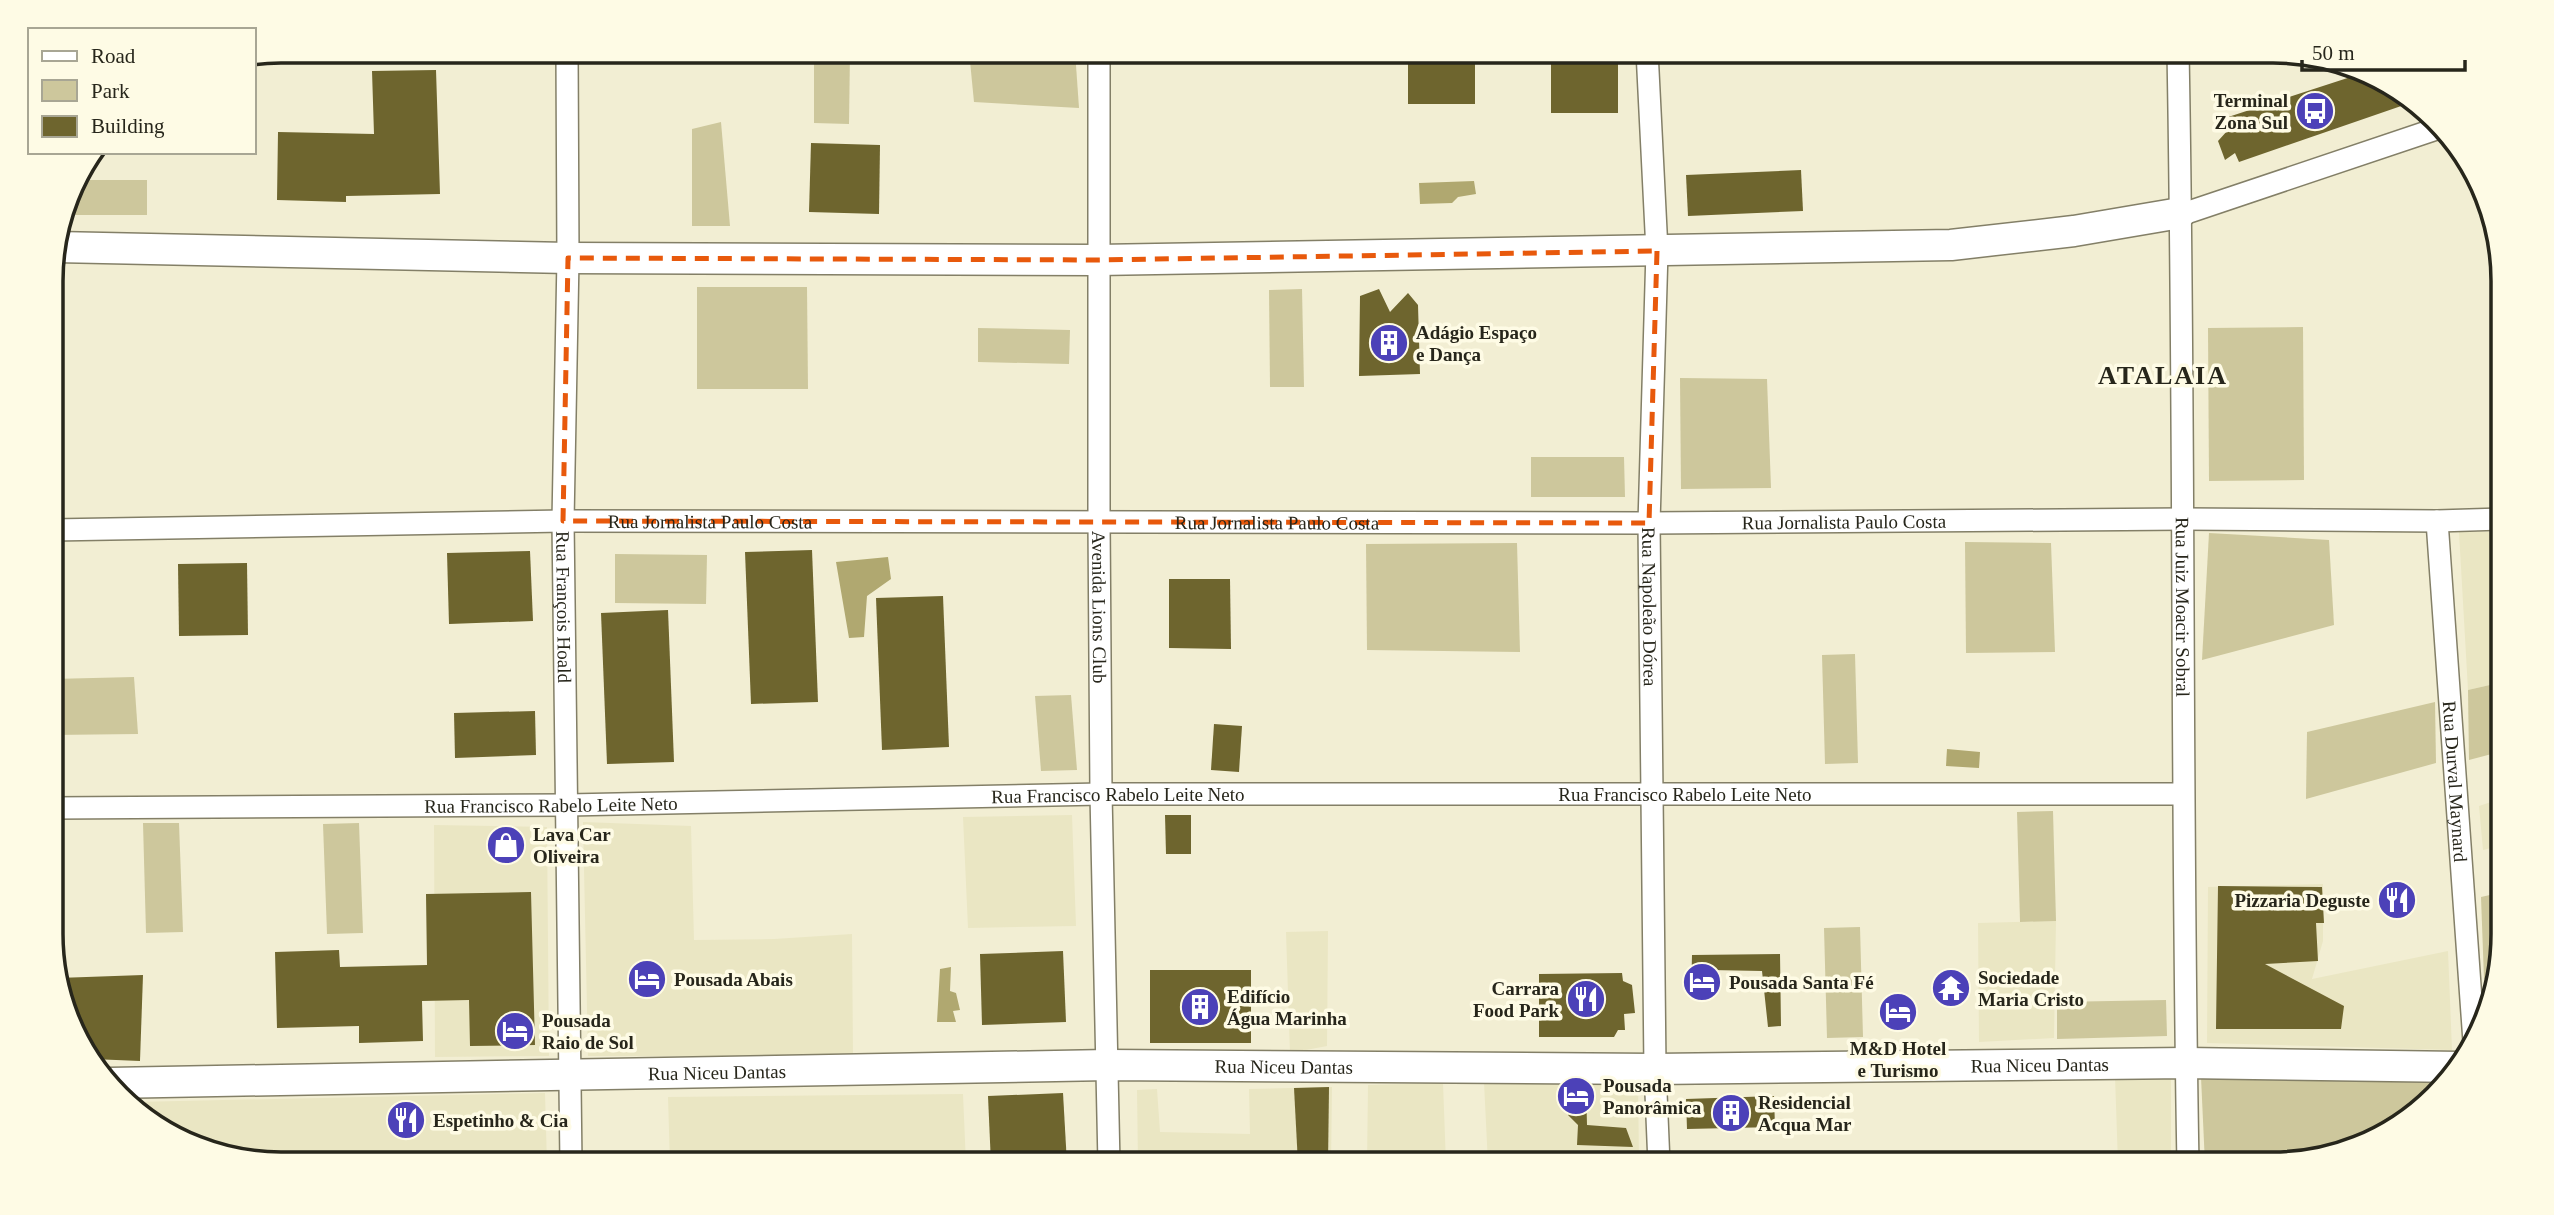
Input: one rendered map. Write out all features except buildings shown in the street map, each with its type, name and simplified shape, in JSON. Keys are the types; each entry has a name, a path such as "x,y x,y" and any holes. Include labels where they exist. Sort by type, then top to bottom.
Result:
{"street":[{"name":"Rua François Hoald","path":"568,63 568,258 563,521 571,1152"},
{"name":"Avenida Lions Club","path":"1099,63 1101,794 1109,1152"},
{"name":"Rua Napoleão Dórea","path":"1648,63 1657,251 1649,523 1655,1069 1658,1152"},
{"name":"Rua Juiz Moacir Sobral","path":"2178,63 2188,1152"},
{"path":"66,247 568,258 1098,260 1951,246 2074,231 2186,213 2430,131"},
{"name":"Rua Jornalista Paulo Costa","path":"63,530 563,521 1649,523 2491,519"},
{"name":"Rua Durval Maynard","path":"2437,521 2473,1021"},
{"name":"Rua Francisco Rabelo Leite Neto","path":"63,808 568,805 1101,794 2183,794"},
{"name":"Rua Niceu Dantas","path":"122,1083 1108,1065 1655,1069 2186,1063 2446,1067"}],"highlighted area":[{"path":"1657,251 1649,523 563,521 568,258 1098,260"}],"shaded area":[{"path":"1474,181 1476,194 1458,197 1452,203 1420,204 1419,183"},
{"path":"2459,532 2491,532 2491,685 2468,690"},
{"path":"888,557 891,579 867,596 864,637 849,638 836,562"},
{"path":"1947,749 1980,752 1979,768 1946,766"},
{"path":"2491,802 2491,848 2483,850 2479,806"},
{"path":"1072,815 1076,926 968,928 963,817"},
{"path":"583,822 691,826 694,940 852,934 853,1056 588,1056"},
{"path":"434,825 547,827 549,1056 435,1057"},
{"path":"2323,884 2323,941 2312,979 2448,951 2452,1050 2207,1043 2208,887"},
{"path":"2056,921 2054,1038 1979,1042 1978,923"},
{"path":"1328,931 1327,1046 1290,1053 1286,932"},
{"path":"951,967 950,991 956,993 960,1010 953,1011 956,1022 937,1022 940,969"},
{"path":"2115,1076 2171,1076 2171,1152 2118,1152"},
{"path":"1638,1077 1639,1152 1487,1152 1484,1082"},
{"path":"1443,1083 1446,1152 1367,1152 1368,1085"},
{"path":"1332,1087 1331,1152 1138,1152 1137,1090 1157,1089 1160,1132 1250,1134 1249,1089"},
{"path":"545,1093 547,1152 267,1152 224,1145 197,1135 172,1123 142,1102"},
{"path":"963,1094 965,1152 670,1152 668,1097"}],"green space":[{"path":"814,63 850,63 849,124 814,123"},
{"path":"970,63 1076,63 1079,108 974,102"},
{"path":"721,122 730,226 692,226 692,129"},
{"path":"88,180 147,180 147,215 73,215"},
{"path":"697,287 807,287 808,389 697,389"},
{"path":"1302,289 1304,387 1270,387 1269,290"},
{"path":"2303,327 2304,480 2209,481 2208,328"},
{"path":"978,328 1070,330 1069,364 978,362"},
{"path":"1680,378 1767,379 1771,488 1681,489"},
{"path":"1531,457 1624,457 1625,497 1531,497"},
{"path":"2209,533 2329,540 2334,625 2202,660"},
{"path":"1965,542 2051,543 2055,652 1966,653"},
{"path":"1517,543 1520,652 1367,650 1366,544"},
{"path":"615,554 707,555 706,604 615,603"},
{"path":"1855,654 1858,763 1825,764 1822,655"},
{"path":"134,677 138,734 63,735 63,679"},
{"path":"2491,685 2491,754 2469,760 2468,690"},
{"path":"1071,695 1077,770 1041,771 1035,696"},
{"path":"2435,702 2436,763 2306,799 2307,732"},
{"path":"2053,811 2056,921 2020,922 2017,812"},
{"path":"143,823 179,823 183,932 146,933"},
{"path":"359,823 363,933 327,934 323,824"},
{"path":"2491,895 2491,948 2487,978 2484,979 2481,897"},
{"path":"1860,927 1863,1037 1827,1038 1824,928"},
{"path":"2166,1000 2167,1036 2057,1039 2057,1002"},
{"path":"2201,1077 2432,1083 2394,1115 2370,1130 2343,1140 2316,1148 2287,1152 2204,1152"}],"place":[{"name":"Terminal Zona Sul","path":"2315,111"},
{"name":"Adágio Espaço e Dança","path":"1389,343"},
{"name":"Lava Car Oliveira","path":"506,845"},
{"name":"Pizzaria Deguste","path":"2397,900"},
{"name":"Pousada Abais","path":"647,979"},
{"name":"Pousada Santa Fé","path":"1702,982"},
{"name":"Sociedade Maria Cristo","path":"1951,988"},
{"name":"Carrara Food Park","path":"1586,999"},
{"name":"Edifício Água Marinha","path":"1200,1007"},
{"name":"M&D Hotel e Turismo","path":"1898,1012"},
{"name":"Pousada Raio de Sol","path":"515,1031"},
{"name":"Pousada Panorâmica","path":"1576,1096"},
{"name":"Residencial Acqua Mar","path":"1731,1113"},
{"name":"Espetinho & Cia","path":"406,1120"}],"district":[{"name":"ATALAIA","path":"2163,375"}]}
